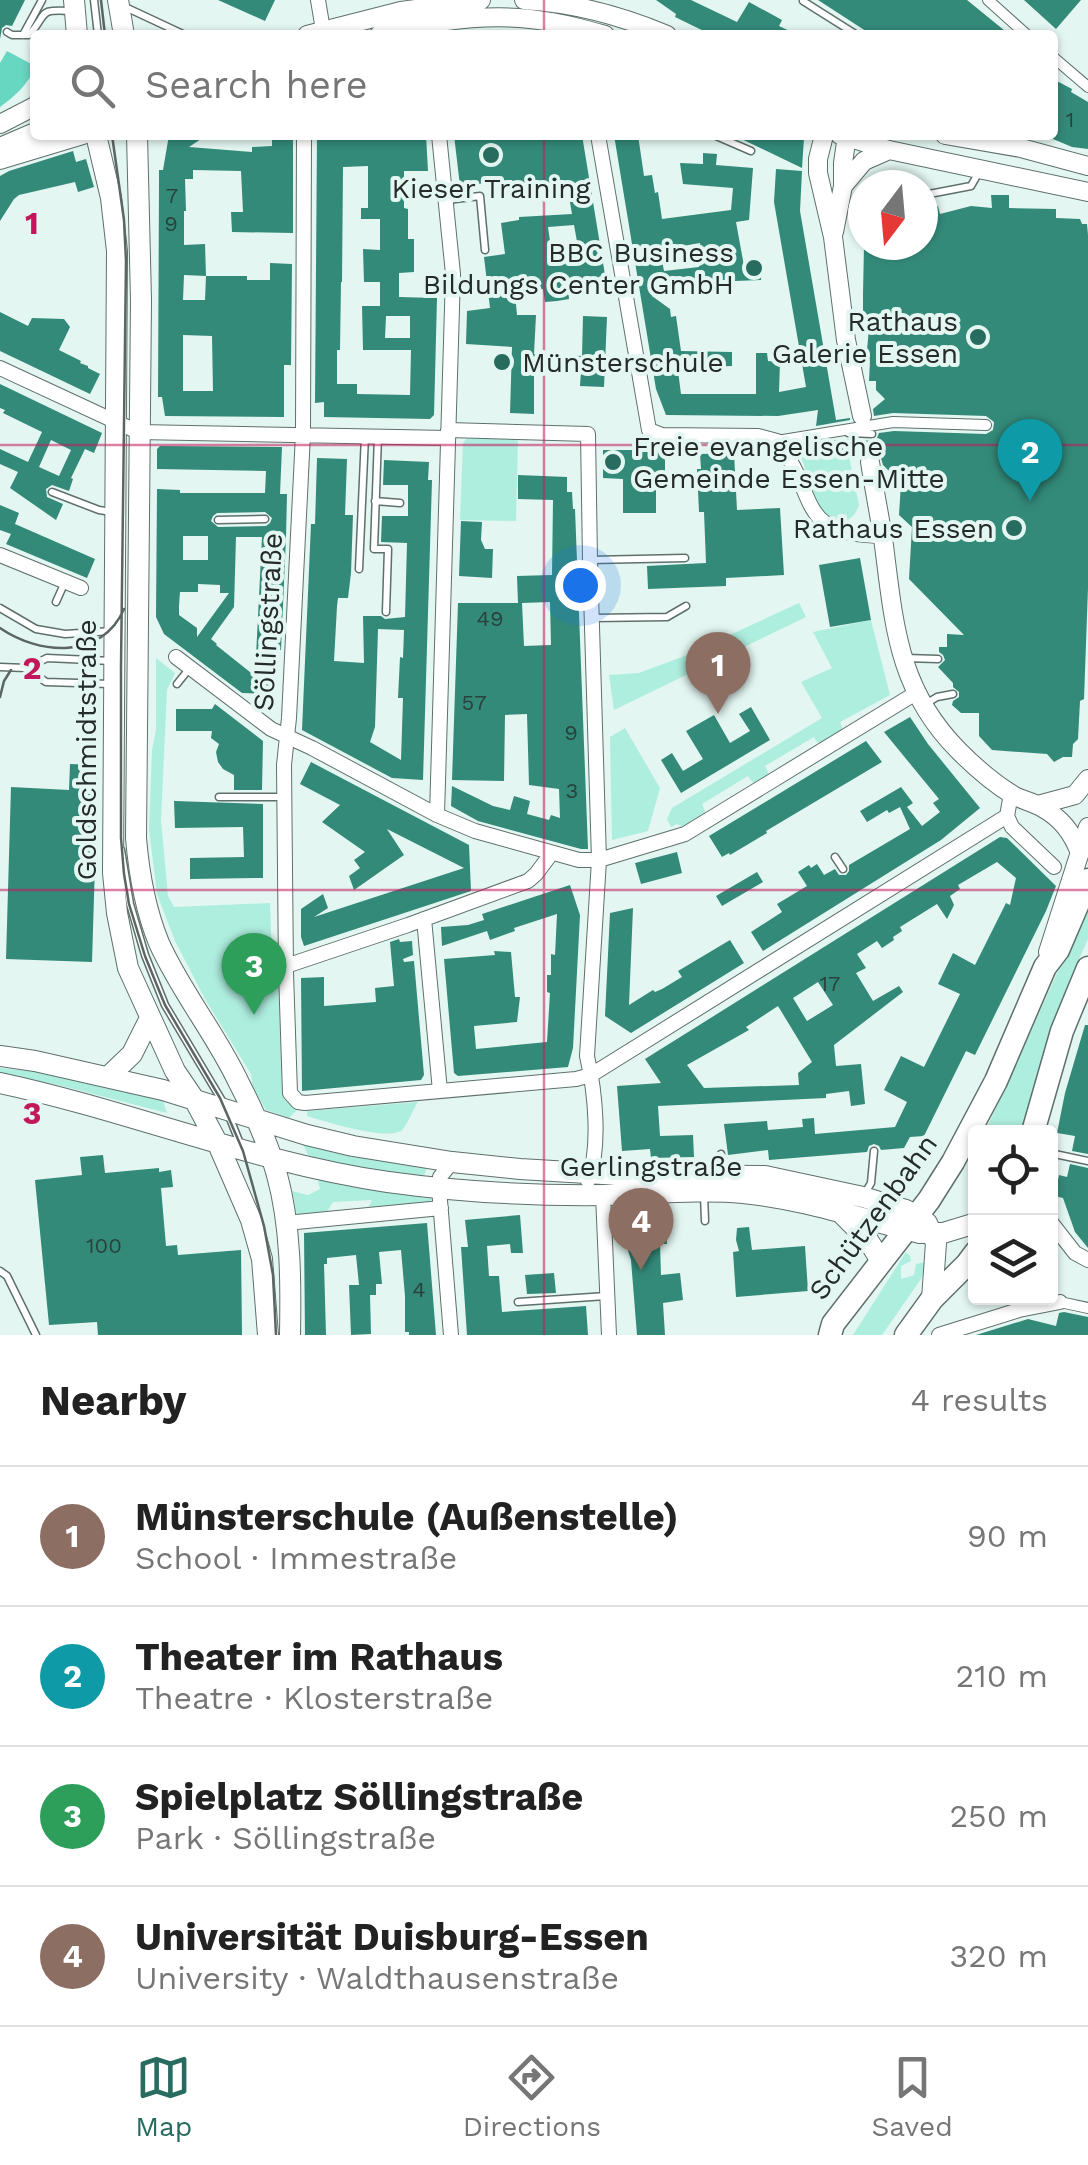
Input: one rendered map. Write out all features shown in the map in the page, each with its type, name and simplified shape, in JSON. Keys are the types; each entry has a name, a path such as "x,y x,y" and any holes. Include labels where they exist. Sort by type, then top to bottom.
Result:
{"main road":[{"path":"118,2 123,30"},
{"name":"Goldschmidtstraße","path":"97,140 112,198 116,239 114,512 126,631"},
{"name":"Goldschmidtstraße","path":"137,140 141,246 138,432 125,661 140,878 160,944 237,1078 272,1159 286,1223 290,1335"},
{"name":"Goldschmidtstraße","path":"125,661 113,684 112,874 128,968 175,1071 218,1144 251,1220 266,1287 268,1335"},
{"name":"Schützenbahn","path":"828,1332 953,1162 996,1081 1044,967 1058,950 1088,880"},
{"path":"1036,1125 1062,1032 1088,968"},
{"path":"108,1077 132,1054 150,1018"},
{"name":"Gerlingstraße","path":"0,1056 194,1099 342,1144 452,1162 591,1174 723,1164 851,1208"},
{"name":"Gerlingstraße","path":"0,1083 272,1159 388,1182 440,1198 737,1193 851,1208 911,1222"},
{"path":"851,1208 881,1261"},
{"path":"911,1222 928,1223 933,1234 936,1254 932,1299"},
{"path":"933,1234 968,1226"},
{"path":"906,1334 932,1299 968,1263"}],"street":[{"path":"327,30 401,11 481,0"},
{"path":"524,0 611,9 653,30"},
{"path":"988,0 1022,30"},
{"path":"314,1 315,30"},
{"path":"426,29 464,18 511,18 548,21 582,30"},
{"path":"602,30 620,22 637,24"},
{"path":"1058,61 1088,88"},
{"path":"0,124 30,107"},
{"path":"0,146 30,134"},
{"path":"0,160 66,140"},
{"name":"Söllingstraße","path":"304,140 303,434 293,520 285,796 290,1093 298,1102 305,1103 440,1091"},
{"path":"437,815 453,274 440,140"},
{"path":"599,140 656,432 777,440 893,422 986,425"},
{"path":"823,140 818,172 833,237 846,340 862,416"},
{"path":"833,237 843,186 844,140"},
{"path":"857,140 1086,195"},
{"path":"974,140 1088,166"},
{"path":"843,186 864,161 890,150"},
{"path":"0,368 138,432 588,434 599,860 588,1056 595,1147 591,1174 609,1335"},
{"path":"777,440 819,520 837,531 883,536"},
{"path":"870,462 892,613 902,658 919,699 958,751 1011,794 1038,805 1066,826 1080,853"},
{"path":"0,554 81,588"},
{"path":"176,657 259,722 437,815 475,831 579,860 599,860 685,834 919,699"},
{"path":"1038,805 1076,795 1088,779"},
{"path":"1011,794 1007,816 1012,827 1054,867"},
{"path":"424,918 440,1091 576,1080 592,1075 862,898 1007,816"},
{"name":"Schützenbahn","path":"1044,967 1088,827"},
{"path":"286,966 528,881 552,854"},
{"path":"451,1335 440,1177 452,1162"},
{"name":"Gerlingstraße","path":"286,1223 440,1198"},
{"path":"1058,1231 1075,1254 1088,1260"},
{"path":"1060,1302 1088,1308"},
{"path":"939,1335 1042,1305"},
{"path":"906,1334 920,1335"}],"lane":[{"path":"22,36 42,0"},
{"path":"94,0 97,30"},
{"path":"803,0 850,30"},
{"path":"118,2 175,30"},
{"path":"33,30 49,10 74,22"},
{"path":"6,32 12,36 30,35"},
{"path":"726,140 751,151"},
{"path":"938,192 971,186 981,169"},
{"path":"446,200 480,196 485,250"},
{"path":"846,434 872,434"},
{"path":"372,435 374,548 388,549 386,612"},
{"path":"359,570 372,435"},
{"path":"52,492 114,512"},
{"path":"375,502 400,502"},
{"path":"218,520 265,519"},
{"path":"590,560 684,558"},
{"path":"56,602 65,581"},
{"path":"592,618 668,617 686,606"},
{"path":"0,608 36,629 65,634 126,631"},
{"path":"0,667 26,668 48,658 125,661"},
{"path":"902,658 938,659"},
{"path":"26,668 46,682 113,684"},
{"path":"177,684 190,668"},
{"path":"919,699 953,694"},
{"path":"219,797 285,796"},
{"path":"112,825 124,856 130,904 145,955 165,1005 227,1110 243,1151"},
{"path":"835,857 844,869"},
{"path":"349,944 350,960"},
{"path":"851,1208 870,1183 874,1151"},
{"path":"1058,1155 1088,1161"},
{"path":"723,1164 737,1193"},
{"path":"704,1193 705,1220"},
{"path":"0,1271 36,1335"},
{"path":"518,1302 607,1296"},
{"path":"1039,1322 1042,1305"}],"green space":[{"path":"7,51 30,63 30,76 0,107 0,63"},
{"path":"466,439 518,439 516,521 460,520"},
{"path":"804,445 848,452 859,505 848,520 831,519 818,506 803,471 798,449"},
{"path":"799,603 806,617 614,710 609,675 639,673 682,657"},
{"path":"871,620 890,695 840,722 841,734 824,744 814,737 765,766 770,776 755,785 748,776 702,804 703,817 685,828 677,824 671,827 667,819 672,808 822,718 801,682 832,668 813,632"},
{"path":"156,658 175,673 167,690 161,820 168,896 174,907 270,903 273,987 278,988 285,1097 298,1109 289,1118 266,1110 253,1088 251,1074 175,941 157,894 149,829"},
{"path":"625,728 660,788 648,831 612,840 610,737"},
{"path":"1088,905 1088,939 1047,1047 1024,1125 988,1125"},
{"path":"0,1068 55,1074 162,1098 167,1113 0,1074"},
{"path":"418,1102 402,1130 395,1133 356,1129 307,1116 307,1111"},
{"path":"303,1144 335,1153 428,1165 423,1178 337,1165 308,1155"},
{"path":"317,1177 430,1196 434,1203 367,1210 372,1200 333,1202 326,1213 297,1216 292,1191 308,1195 320,1189"},
{"path":"906,1252 911,1261 901,1266 901,1279 914,1275 916,1264 926,1262 921,1279 882,1335 853,1335"}],"building":[{"path":"0,0 25,0 12,26 2,28 0,39"},
{"path":"218,0 275,0 265,21"},
{"path":"656,0 691,0 737,22 749,2 782,20 779,26 787,30 702,30 675,17"},
{"path":"818,0 967,0 1004,30 864,30"},
{"path":"1024,0 1081,0 1056,29"},
{"path":"1058,82 1088,102 1088,149 1055,140"},
{"path":"168,140 200,140 189,147 252,152 252,147 272,146 272,140 293,140 293,233 232,232 231,212 243,212 241,171 193,170 193,179 185,179 184,245 205,244 206,276 270,280 270,263 292,264 291,365 284,365 284,417 165,416 162,397 158,397 159,170 163,170","holes":["184,275 206,276 205,300 183,300","183,335 212,336 213,391 183,391"]},
{"path":"317,140 426,140 428,171 404,171 404,208 408,209 408,239 414,239 414,272 399,273 399,297 437,298 434,415 430,419 324,417 324,402 315,403","holes":["368,166 368,208 361,208 361,219 380,219 380,250 363,249 364,282 380,282 380,306 362,306 363,350 411,350 410,395 357,394 357,384 337,384 343,167","386,316 410,316 410,338 385,338"]},
{"path":"455,140 583,140 606,281 568,287 569,299 557,301 545,302 543,289 515,294 517,315 536,315 534,354 582,356 583,316 607,317 604,387 580,386 581,371 534,369 534,414 510,413 512,347 466,344 467,311 490,308 484,257 505,254 501,223 519,217 572,214 568,191 516,200 512,180 460,186","holes":["574,225 580,258 553,262 548,227"]},
{"path":"615,140 639,140 644,176 652,175 662,219 731,210 733,188 683,184 680,163 703,164 703,153 717,154 716,165 753,168 749,220 736,222 744,266 762,265 761,280 684,283 684,290 652,296 670,309 671,317 676,316 681,351 732,352 732,366 678,371 681,394 756,394 756,353 767,353 768,361 780,362 779,392 806,387 774,202 776,169 802,171 800,211 836,420 850,420 816,426 818,410 778,416 666,415 656,389","holes":["700,243 699,267 664,271 660,250"]},
{"path":"743,140 804,140 802,168"},
{"path":"73,151 76,162 86,159 94,187 78,192 75,182 19,195 0,221 0,176"},
{"path":"991,195 1009,195 1009,208 1056,209 1056,218 1080,219 1087,224 1088,588 1084,699 1080,701 1078,739 1073,744 1072,757 1054,762 1047,754 992,750 979,736 979,713 961,713 952,705 959,692 938,667 945,660 939,647 947,647 947,634 964,635 909,579 912,527 899,515 901,483 883,465 880,455 874,450 814,447 845,439 873,441 879,433 894,431 986,434 993,430 994,422 986,416 874,416 873,409 885,399 876,390 876,381 869,381 870,361 866,361 870,317 863,312 864,260 938,260 938,206 940,214 971,206 992,208"},
{"path":"0,312 28,326 32,318 64,319 70,327 59,350 100,374 90,394 0,351"},
{"path":"0,384 102,433 94,453 85,449 69,491 52,485 46,489 47,497 63,504 56,520 10,488 18,472 0,464 0,449 28,462 42,432 0,408","holes":["51,440 71,450 59,476 39,467"]},
{"path":"282,447 280,494 287,494 286,538 281,650 272,649 272,694 242,693 164,634 156,617 157,489 180,493 265,493 266,471 157,469 157,449","holes":["265,512 272,518 266,526 218,527 211,521 217,513","183,536 208,536 208,560 183,560","236,537 262,537 255,676 211,639 234,607","198,584 220,585 220,593 229,593 197,637 197,628 179,615 179,606 180,592 198,592"]},
{"path":"603,450 665,450 665,474 656,474 656,513 623,513 623,479 603,478"},
{"path":"734,453 737,510 780,508 784,575 726,578 726,586 648,589 647,566 706,563 704,512 699,512 700,454"},
{"path":"317,458 347,459 345,515 353,515 351,573 348,598 338,598 334,661 364,663 363,616 405,617 407,543 381,542 382,516 408,516 408,485 383,485 384,460 429,462 428,480 432,480 423,780 392,778 302,730 311,524 315,524","holes":["378,629 404,630 398,698 403,698 401,760 370,742 375,727"]},
{"path":"518,475 567,477 567,492 572,492 588,849 478,821 451,806 452,786 510,810 514,796 530,801 527,814 549,820 551,815 560,818 559,789 529,785 527,714 505,715 504,781 452,780 458,603 518,603 517,576 552,575 553,500 518,499","holes":["550,602 551,645 524,646 522,603"]},
{"path":"0,505 19,513 15,524 95,559 87,578 6,544 11,534 0,530"},
{"path":"461,521 482,522 481,540 485,549 493,549 492,578 459,576"},
{"path":"860,558 871,620 830,627 819,565"},
{"path":"215,704 263,741 262,790 234,790 234,775 218,762 219,744 211,738 212,731 176,731 176,709 212,709"},
{"path":"751,707 770,740 681,793 661,760 672,753 683,771 703,759 686,731 714,715 730,743 750,731 739,714"},
{"path":"910,717 980,808 941,840 763,951 751,932 782,912 777,904 807,886 798,872 817,864 824,875 835,869 839,875 846,875 849,865 910,829 900,807 867,822 860,811 901,787 913,803 907,807 922,826 940,812 933,803 939,799 884,732"},
{"path":"866,741 882,762 722,857 709,836"},
{"path":"311,762 469,845 471,891 304,946 301,909 323,894 328,908 314,917 464,868 387,829 404,855 354,890 349,876 360,868 354,860 365,852 322,822 340,805 300,784"},
{"path":"70,764 98,765 92,962 6,959 11,787 69,790"},
{"path":"174,801 263,804 263,878 190,879 190,858 244,857 243,827 175,828"},
{"path":"1000,837 1007,838 1056,886 975,1055 966,1051 924,1136 910,1137 904,1148 881,1150 874,1144 867,1152 769,1160 768,1150 728,1155 724,1124 767,1121 768,1130 803,1127 802,1119 814,1118 815,1134 895,1127 907,1102 884,1090 901,1056 924,1067 960,994 938,984 953,953 975,965 1006,903 1010,905 1016,878 997,862 958,885 960,889 950,896 954,905 947,919 937,904 900,927 902,931 882,948 877,941 857,954 866,968 856,973 873,1001 899,986 903,992 834,1045 836,1066 861,1064 865,1104 851,1106 849,1091 826,1094 826,1098 658,1106 660,1136 693,1135 694,1157 651,1158 650,1149 622,1151 617,1086 661,1083 645,1059","holes":["818,982 833,1005 807,1021 793,998","778,1006 812,1062 798,1073 799,1085 704,1088 687,1065 749,1030 746,1027"]},
{"path":"677,852 682,873 641,884 635,863"},
{"path":"757,872 763,882 722,906 716,896"},
{"path":"570,885 580,915 573,1048 568,1067 458,1076 454,1073 444,959 511,952 515,997 520,997 517,1022 474,1026 476,1049 547,1042 547,975 551,975 551,954 555,955 557,914 490,940 487,931 442,946 441,927 484,920 482,914"},
{"path":"633,908 629,1005 682,977 678,971 730,940 744,963 631,1033 605,1016 610,913"},
{"path":"412,941 413,955 403,959 414,961 424,1075 421,1080 302,1091 301,978 324,977 324,1006 376,1002 375,988 394,986 390,942"},
{"path":"1088,1025 1088,1154 1072,1151 1075,1136 1058,1133 1065,1093"},
{"path":"103,1155 105,1173 171,1170 173,1187 161,1188 166,1246 177,1245 178,1255 241,1250 242,1335 98,1335 97,1322 49,1325 35,1180 82,1175 80,1157"},
{"path":"1070,1164 1088,1168 1088,1248 1075,1232 1063,1198 1058,1197 1059,1175 1067,1177"},
{"path":"664,1208 667,1244 660,1244 661,1275 680,1273 683,1300 663,1303 665,1335 637,1335 631,1260 627,1247 622,1247 619,1212"},
{"path":"520,1215 523,1253 511,1253 510,1244 487,1246 489,1276 499,1276 502,1312 586,1306 588,1335 467,1335 461,1247 468,1247 465,1220"},
{"path":"427,1223 436,1335 405,1332 401,1250 379,1252 382,1284 376,1284 376,1295 370,1295 371,1334 351,1335 349,1285 359,1285 356,1255 327,1258 326,1335 305,1335 304,1233"},
{"path":"749,1227 752,1250 805,1246 808,1291 736,1297 733,1252 739,1251 737,1228"},
{"path":"554,1273 556,1293 527,1294 525,1275"},
{"path":"1059,1313 1088,1317 1088,1335 976,1335 1028,1319 1056,1326"}],"tunnel":[{"path":"862,416 870,462"}],"tram line":[{"path":"101,0 104,30"},
{"path":"113,140 126,261 121,666 124,874 145,956 165,1005 220,1098 243,1151 273,1275 276,1335"},
{"path":"0,628 33,644 68,648 101,637 114,626 124,609"},
{"path":"0,697 11,670"}],"place":[{"name":"Kieser Training","path":"491,155"},
{"name":"BBC Business Bildungs Center GmbH","path":"754,268"},
{"name":"Rathaus Galerie Essen","path":"978,337"},
{"name":"Münsterschule","path":"502,362"},
{"name":"Freie evangelische Gemeinde Essen-Mitte","path":"613,462"},
{"name":"Theater im Rathaus","path":"1030,501"},
{"name":"Rathaus Essen","path":"1014,528"},
{"name":"Münsterschule (Außenstelle)","path":"718,714"},
{"name":"Spielplatz Söllingstraße","path":"254,1015"},
{"name":"Universität Duisburg-Essen","path":"641,1270"}]}
